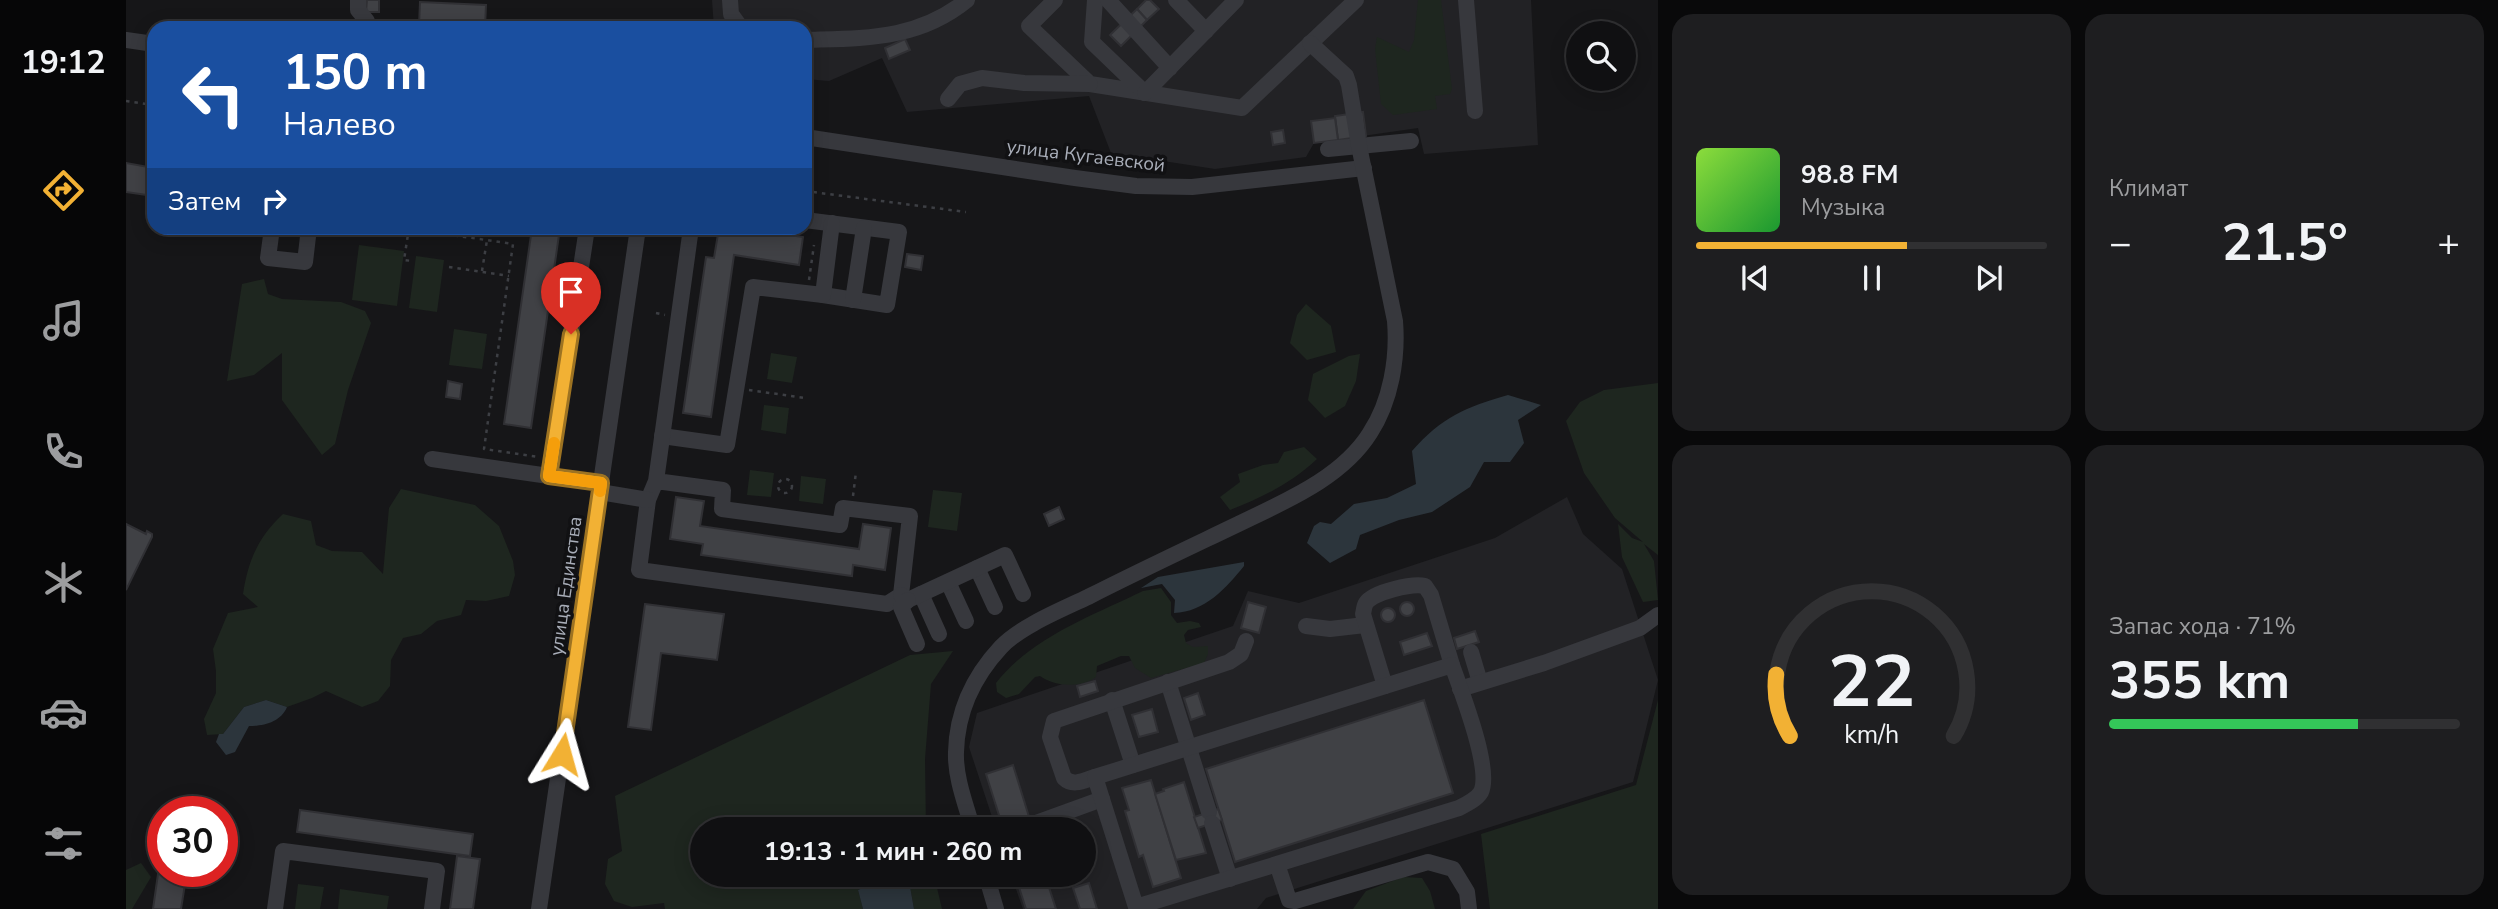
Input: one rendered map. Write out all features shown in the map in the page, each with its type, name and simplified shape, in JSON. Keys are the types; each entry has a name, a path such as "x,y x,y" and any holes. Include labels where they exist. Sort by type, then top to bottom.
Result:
{"street":[{"path":"358,0 358,10 367,21"},
{"path":"730,0 731,14 736,21"},
{"path":"812,40 876,37 909,31 949,6 967,0"},
{"path":"1055,0 1029,26 1090,85"},
{"path":"1095,0 1092,43 1145,93"},
{"path":"1108,0 1170,68"},
{"path":"1176,0 1206,31"},
{"path":"1145,93 1236,0"},
{"path":"948,99 960,84 982,78 1024,83 1090,85 1242,108 1356,0"},
{"path":"1466,0 1475,111"},
{"path":"126,40 147,43"},
{"path":"969,817 956,767 959,728 963,707 976,678 1002,645 1050,615 1285,501 1338,469 1370,434 1383,409 1397,346 1395,321 1346,76 1310,43"},
{"name":"улица Кугаевской","path":"812,138 1136,186 1192,187 1364,168"},
{"path":"1328,149 1411,141"},
{"path":"662,436 727,445 753,287 887,305 898,232 812,221"},
{"path":"823,295 832,223"},
{"path":"853,300 864,228"},
{"path":"271,235 268,258 305,262 308,235"},
{"path":"549,476 586,235"},
{"name":"улица Единства","path":"539,909 637,235"},
{"path":"690,235 656,481 648,500 639,570 887,604 948,582 1005,555 1023,594"},
{"path":"432,459 549,476 648,500"},
{"path":"656,481 723,490 722,509 840,525 843,508 910,516 910,596 939,634"},
{"path":"977,568 995,607"},
{"path":"948,582 966,621"},
{"path":"1095,777 1136,907 1459,808 1471,802 1481,792 1484,764 1431,595 1425,586 1416,583 1374,596 1367,602 1363,614 1365,625 1385,686"},
{"path":"910,596 901,607 917,644"},
{"path":"1460,689 1544,663 1640,628 1658,615"},
{"path":"1306,626 1330,629 1365,625"},
{"path":"1246,641 1241,654 1230,662 1054,721 1050,737 1064,778 1068,782 1076,783 1452,665"},
{"path":"1471,652 1480,682"},
{"path":"1168,682 1230,878"},
{"path":"1112,701 1133,765"},
{"path":"1053,817 1102,799"},
{"path":"275,909 283,851 437,871 432,909"},
{"path":"1277,864 1289,900 1296,901 1428,862 1453,869 1467,892 1469,909"},
{"path":"990,887 996,909"}],"path":[{"path":"126,101 147,104"},
{"path":"812,192 966,212"},
{"path":"406,235 404,260 412,261"},
{"path":"454,235 513,243 484,449 541,457"},
{"path":"482,272 487,240"},
{"path":"449,267 509,276"},
{"path":"736,389 805,398"},
{"path":"787,478 792,483 792,489 788,493 779,490 780,480 787,478"}],"shaded area":[{"path":"712,0 1531,0 1538,145 1424,154 1418,128 1314,143 1306,157 1215,169 1111,153 1089,96 907,112 882,58 829,81 812,80 812,21 714,21"},
{"path":"1418,0 1441,0 1452,89 1450,94 1435,96 1437,109 1393,115 1381,104 1375,49 1377,37 1409,52 1414,40"},
{"path":"359,245 404,251 397,306 352,300"},
{"path":"416,256 444,260 437,312 409,308"},
{"path":"264,279 268,294 282,299 341,302 365,311 371,323 348,390 335,444 322,455 282,400 282,353 254,375 227,381 242,284"},
{"path":"1306,304 1331,326 1336,352 1307,360 1290,343 1297,315"},
{"path":"454,329 487,334 482,369 449,365"},
{"path":"771,353 797,357 792,383 767,379"},
{"path":"1360,354 1356,381 1345,406 1325,418 1308,400 1313,374 1349,356"},
{"path":"1658,383 1658,555 1644,544 1654,561 1658,600 1643,602 1622,557 1618,524 1632,538 1643,542 1615,518 1584,473 1566,421 1580,402 1604,390"},
{"path":"1508,395 1541,405 1518,420 1524,443 1510,462 1484,462 1470,487 1432,512 1399,520 1360,535 1356,549 1330,563 1307,543 1314,526 1320,522 1331,524 1354,504 1387,498 1416,484 1412,451 1423,439 1456,415"},
{"path":"764,405 789,408 786,434 761,430"},
{"path":"1304,447 1317,459 1276,489 1230,510 1220,497 1240,482 1238,474 1278,463 1284,452"},
{"path":"750,470 774,473 771,497 747,495"},
{"path":"801,476 826,479 823,504 799,501"},
{"path":"401,489 475,505 499,526 513,561 515,575 509,596 486,601 466,600 461,615 437,621 421,634 403,638 391,660 390,686 378,701 362,707 326,691 287,707 266,700 244,707 223,734 207,735 204,719 216,693 213,649 228,613 258,607 243,594 251,560 274,523 283,514 311,521 316,545 332,551 362,552 383,574 389,508"},
{"path":"933,490 962,493 957,531 928,527"},
{"path":"1567,497 1583,534 1622,569 1658,680 1633,782 1266,898 1257,909 1023,909 1015,887 1096,887 1096,817 992,817 969,747 977,713 1233,626 1248,591 1299,603 1495,538"},
{"path":"1244,562 1244,566 1214,597 1185,612 1174,613 1175,600 1162,584 1141,588 1158,577"},
{"path":"1161,588 1171,602 1171,615 1177,623 1199,623 1201,627 1188,630 1184,635 1186,643 1193,647 1208,646 1204,663 1151,678 1135,668 1129,656 1121,656 1097,666 1096,677 1090,681 1060,684 1040,676 1035,677 1019,694 1006,698 997,692 996,683 1011,667 1045,640 1143,591"},
{"path":"953,651 931,684 925,759 926,817 690,817 690,887 865,887 858,890 863,909 665,909 664,903 632,907 614,901 605,884 608,859 622,851 615,796 910,655"},
{"path":"266,700 287,707 281,716 271,722 249,726 235,752 226,755 216,742 219,734 223,734 244,707"},
{"path":"1658,700 1658,909 1490,909 1481,834 1636,785"},
{"path":"141,863 147,871 147,884 132,909 126,909 126,870"},
{"path":"1403,877 1422,878 1430,891 1435,909 1353,909 1366,891"},
{"path":"298,884 324,887 320,909 295,909"},
{"path":"865,887 910,887 914,909 863,909 858,890"},
{"path":"910,887 937,887 942,909 914,909"},
{"path":"340,889 389,896 387,909 338,909"}],"building":[{"path":"367,0 379,0 379,12 366,12"},
{"path":"1146,0 1150,0 1159,9 1147,20 1137,9"},
{"path":"420,2 486,5 485,21 419,21"},
{"path":"1137,9 1147,20 1121,46 1110,35"},
{"path":"905,39 910,50 889,59 885,48"},
{"path":"1363,112 1366,136 1338,140 1335,116"},
{"path":"1335,118 1338,140 1314,143 1311,121"},
{"path":"1283,130 1285,143 1273,145 1271,132"},
{"path":"126,163 147,167 147,195 126,192"},
{"path":"531,235 559,235 531,428 504,424"},
{"path":"718,235 803,237 799,265 734,255 711,417 683,413 706,257 714,258"},
{"path":"907,254 923,256 921,270 905,267"},
{"path":"448,381 462,384 460,399 446,397"},
{"path":"676,497 704,501 700,526 859,549 863,524 891,528 885,570 853,565 852,576 701,555 703,544 670,539"},
{"path":"1059,507 1064,519 1049,526 1044,514"},
{"path":"126,524 146,534 147,531 152,537 126,590"},
{"path":"1248,602 1266,607 1259,633 1241,628"},
{"path":"1404,602 1410,602 1414,609 1410,616 1404,616 1400,612 1400,606"},
{"path":"645,604 724,614 717,660 661,653 651,730 628,727"},
{"path":"1385,608 1391,608 1395,615 1391,622 1385,622 1381,618 1381,612"},
{"path":"1475,631 1479,642 1457,649 1454,638"},
{"path":"1427,633 1432,646 1404,655 1400,642"},
{"path":"1095,681 1098,691 1080,697 1077,686"},
{"path":"1198,693 1205,715 1191,720 1184,698"},
{"path":"1424,700 1453,793 1235,862 1206,769"},
{"path":"1152,709 1158,732 1139,737 1132,715"},
{"path":"1013,765 1029,817 1000,817 986,774"},
{"path":"1151,780 1181,878 1153,887 1143,855 1139,857 1125,811 1129,810 1122,788"},
{"path":"1184,782 1206,853 1176,860 1155,794"},
{"path":"1218,809 1222,820 1198,828 1194,817"},
{"path":"300,810 473,834 470,856 297,832"},
{"path":"457,856 480,859 473,909 450,909"},
{"path":"156,887 185,887 181,909 153,909"},
{"path":"1019,887 1049,887 1056,909 1026,909"},
{"path":"1090,887 1097,909 1080,909 1073,888"}],"slow traffic":[{"path":"554,443 549,476 601,483 600,491"}],"route":[{"path":"562,754 601,483 549,476 571,334"}]}
